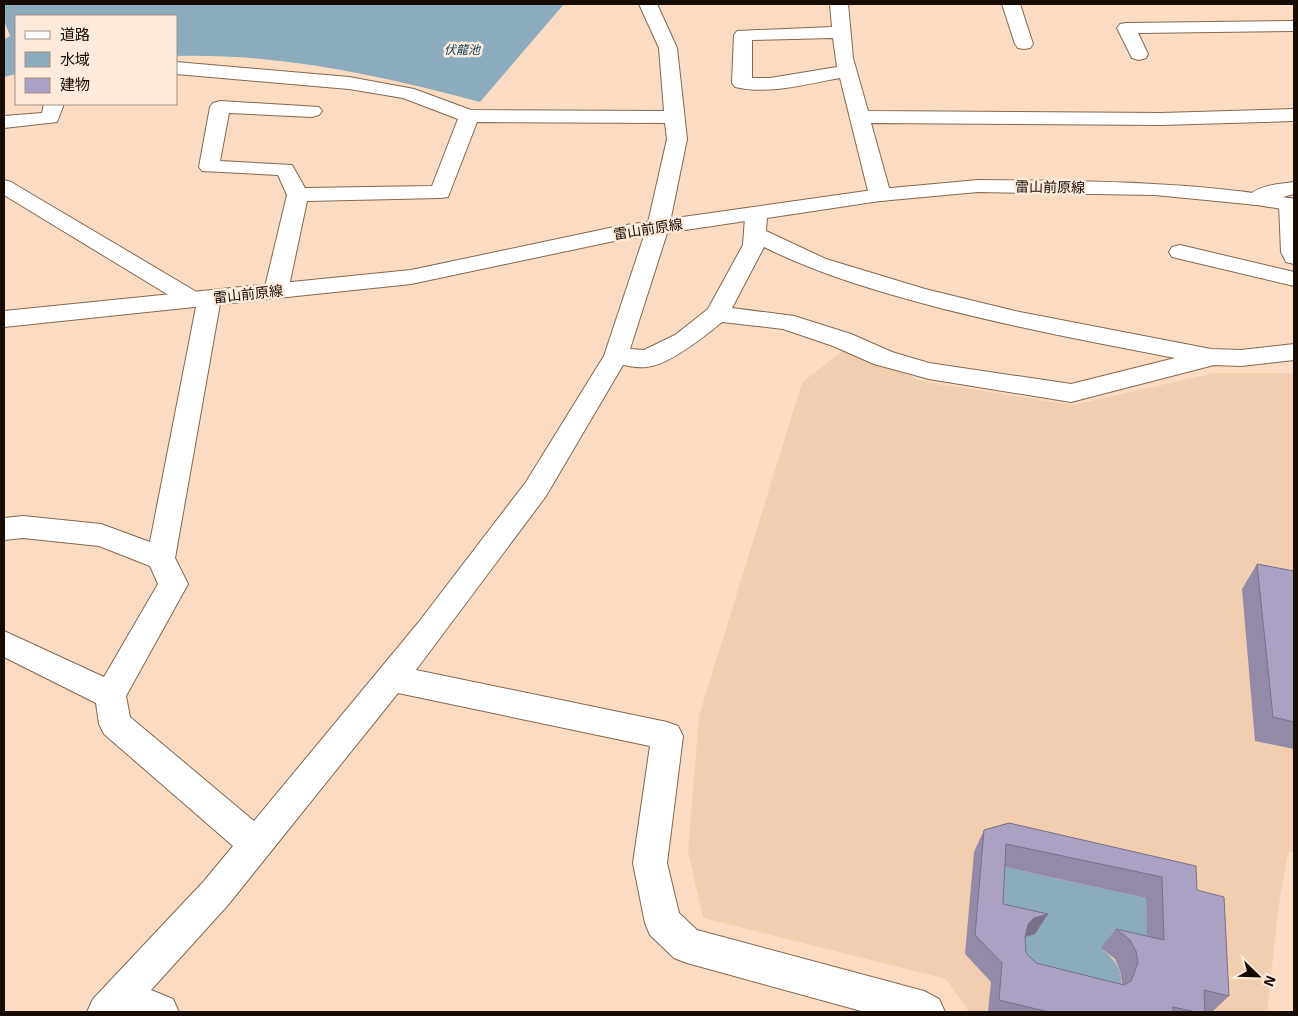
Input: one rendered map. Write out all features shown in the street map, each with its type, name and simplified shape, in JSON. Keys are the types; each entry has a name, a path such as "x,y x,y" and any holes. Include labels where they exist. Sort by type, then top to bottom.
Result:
{"street":[{"path":"114,1004 216,893 429,632 536,489 616,356 658,227 677,139 668,48 648,4"},
{"path":"839,4 844,58 880,195"},
{"path":"1010,4 1024,44"},
{"path":"1139,54 1126,28 1294,26"},
{"path":"842,32 743,35 742,83 770,84 847,71"},
{"path":"178,68 349,83 407,93 469,116 674,117"},
{"path":"4,122 50,118 54,105"},
{"path":"276,291 298,195 285,169 209,167 220,107 312,112"},
{"path":"859,116 898,118 1161,119 1294,115"},
{"path":"298,195 440,192 469,116"},
{"path":"4,186 201,299 161,558 173,584 110,695 115,724 256,844"},
{"name":"雷山前原線","path":"4,319 411,277 619,233 658,227 755,223 880,195 978,186 1155,189 1256,198 1293,199"},
{"path":"1293,199 1292,252 1294,257"},
{"path":"616,356 647,360 684,341 717,314 754,245 755,223 826,266 960,307 1056,328 1214,357 1240,358 1294,352"},
{"path":"1180,252 1294,279"},
{"path":"717,314 786,321 842,340 883,358 930,371 1071,393 1214,357"},
{"path":"4,529 23,527 101,534 161,558"},
{"path":"4,643 110,695"},
{"path":"390,678 667,736 650,862 663,923 687,945 926,1012"},
{"path":"114,1004 160,1012"}],"shaded area":[{"path":"843,350 924,382 1073,405 1214,373 1294,373 1294,851 1288,853 1279,903 1267,1012 969,1012 946,979 703,918 688,851 699,716 802,383"}],"water":[{"name":"伏龍池","path":"4,4 564,4 480,102 406,83 291,62 253,58 178,56 178,15 15,15 15,74 4,77 4,40 10,36 4,20"},
{"path":"996,865 1146,898 1148,959 1102,949 1116,963 1121,980 1120,993 1024,982 992,924"}],"building":[{"path":"1257,564 1294,571 1294,722 1273,717"},
{"path":"1009,823 1196,866 1197,890 1224,897 1229,996 1204,990 1205,1012 1173,1007 1173,1012 1049,1012 999,1000 1002,963 975,935 984,830","holes":["1006,844 1162,877 1164,940 1116,929 1130,940 1136,951 1138,963 1131,981 1124,985 1036,963 1026,953 1025,937 1028,924 1034,918 1048,914 1003,904"]}]}
